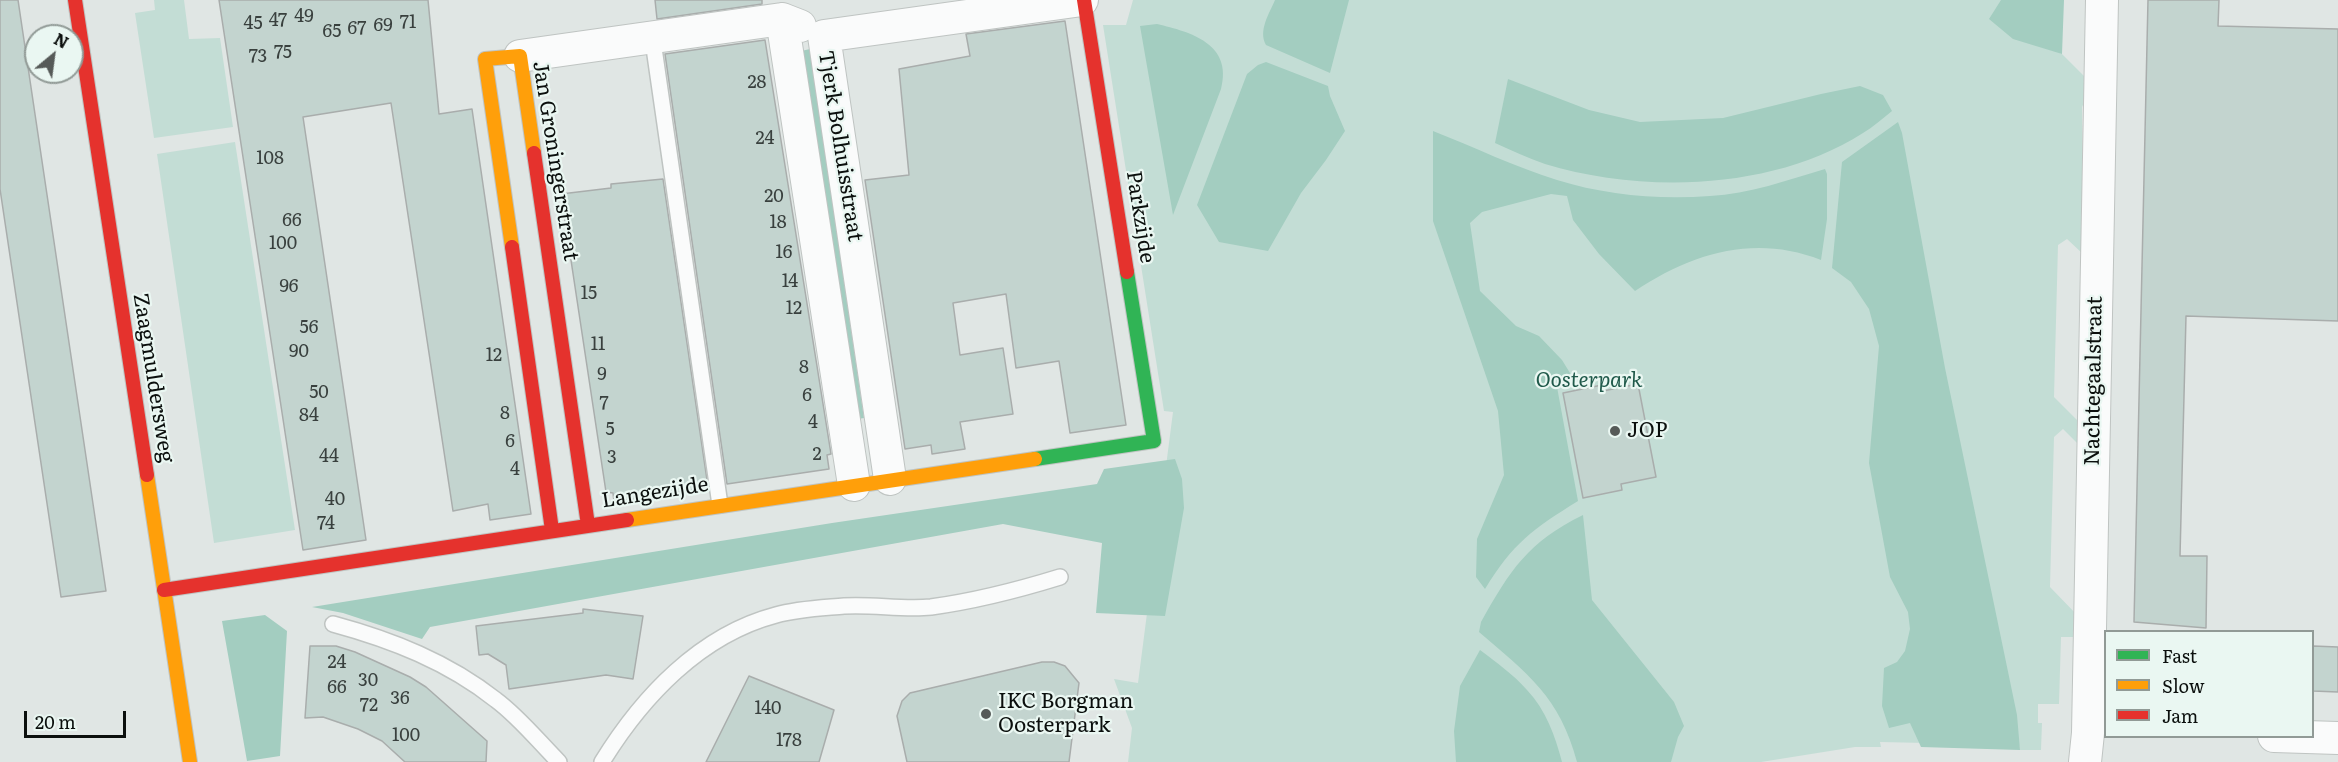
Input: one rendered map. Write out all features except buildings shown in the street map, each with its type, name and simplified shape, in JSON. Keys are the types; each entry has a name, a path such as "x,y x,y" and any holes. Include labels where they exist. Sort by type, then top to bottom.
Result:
{"street":[{"name":"Zaagmuldersweg","path":"75,0 190,762"},
{"name":"Tjerk Bolhuisstraat","path":"890,479 824,36 1083,0"},
{"name":"Parkzijde","path":"1083,0 1154,441"},
{"name":"Nachtegaalstraat","path":"2093,743 2102,0"},
{"name":"Tjerk Bolhuisstraat","path":"782,19 854,485"},
{"path":"520,56 782,19 824,36"},
{"name":"Jan Groningerstraat","path":"552,530 485,59 520,56 588,525"},
{"name":"Langezijde","path":"164,590 1154,441"},
{"path":"2314,737 2338,738"}],"lane":[{"path":"654,48 720,505"},
{"path":"602,762 666,679 721,637 776,615 846,606 929,607 1001,595 1060,577"},
{"path":"333,624 383,638 448,668 498,700 559,762"}],"green space":[{"path":"154,0 184,0 189,39 220,38 233,127 154,138 135,13 155,10"},
{"name":"Oosterpark","path":"1133,0 2056,0 2055,51 2062,54 2087,79 2086,98 2082,107 2083,254 2067,239 2058,245 2054,397 2085,428 2080,446 2063,429 2054,437 2050,587 2080,618 2079,637 2061,637 2059,704 2038,704 2038,723 2042,723 2041,750 2020,750 2019,745 1880,742 1881,747 1855,747 1761,762 1128,762 1132,728 1114,679 1138,683 1173,412 1164,411 1103,25 1126,25"},
{"path":"1275,0 1349,0 1330,73 1266,45 1264,28"},
{"path":"2001,0 2064,0 2062,54 2013,39 1989,19"},
{"path":"1157,24 1183,31 1206,43 1221,61 1223,74 1221,89 1173,215 1140,26"},
{"path":"810,49 864,418 852,420 797,52"},
{"path":"1266,62 1328,86 1345,131 1301,193 1268,251 1219,242 1197,205 1247,74"},
{"path":"1508,79 1589,110 1640,122 1723,118 1860,86 1883,95 1892,111 1874,126 1828,152 1790,166 1749,176 1708,181 1624,180 1583,174 1545,164 1495,143"},
{"path":"1898,122 1902,133 1945,368 2017,715 2020,750 1921,747 1910,723 1889,728 1882,706 1884,668 1897,662 1905,651 1910,629 1908,612 1890,577 1869,463 1879,346 1869,309 1851,282 1832,268 1842,162"},
{"path":"1433,131 1541,175 1613,193 1671,197 1725,195 1768,186 1825,169 1827,174 1827,219 1821,260 1796,252 1748,248 1701,258 1679,266 1635,291 1599,254 1573,220 1567,196 1551,194 1482,212 1470,223 1480,291 1516,326 1539,336 1562,360 1570,373 1568,383 1557,387 1578,501 1525,538 1505,560 1485,589 1476,577 1477,539 1504,475 1498,411 1433,221"},
{"path":"235,142 295,530 214,543 157,154"},
{"path":"1175,459 1182,479 1184,508 1165,616 1096,613 1102,543 1003,524 430,627 422,639 343,613 312,607 832,523 1097,484 1104,469"},
{"path":"1583,515 1592,600 1674,702 1684,726 1678,737 1671,762 1577,762 1561,720 1540,688 1479,632 1481,622 1501,587 1522,559 1548,536"},
{"path":"265,615 287,631 280,756 247,761 222,621"},
{"path":"1480,650 1522,684 1540,706 1562,762 1456,762 1454,731 1460,686"}],"traffic: fast":[{"path":"1035,459 1154,441 1127,272"}],"traffic: slow":[{"path":"512,247 485,59 520,56 534,153"},
{"path":"627,520 1035,459"},
{"path":"147,475 190,762"}],"traffic: jam":[{"path":"75,0 147,475"},
{"path":"1084,0 1127,272"},
{"path":"534,153 588,525"},
{"path":"512,247 552,530"},
{"path":"164,590 627,520"}],"place":[{"name":"JOP","path":"1615,431"},
{"name":"IKC Borgman Oosterpark","path":"986,714"}]}
